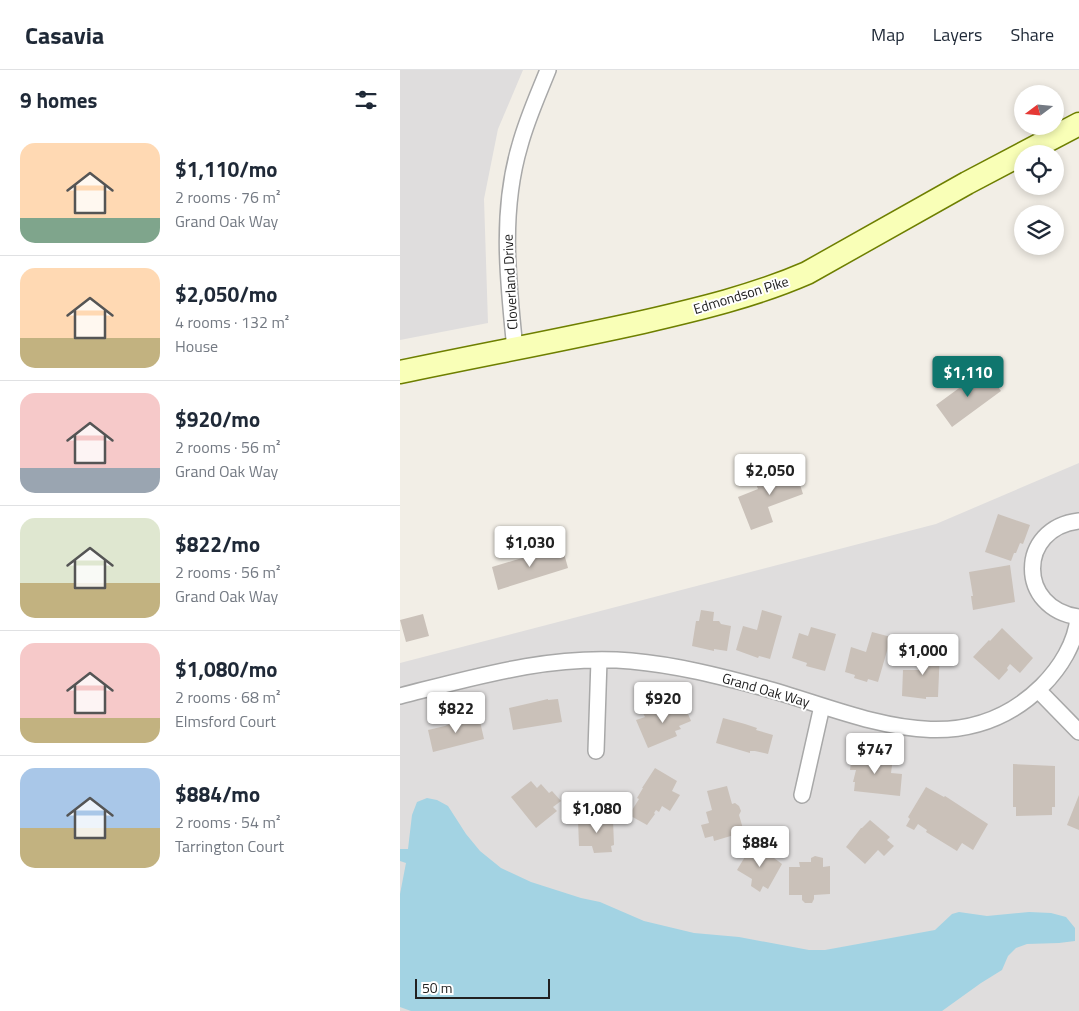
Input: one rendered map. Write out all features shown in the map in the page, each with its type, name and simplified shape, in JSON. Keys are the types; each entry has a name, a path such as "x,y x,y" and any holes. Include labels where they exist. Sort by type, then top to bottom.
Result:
{"main road":[{"name":"Edmondson Pike","path":"400,372 715,305 785,283 807,273 967,183 1079,124"}],"street":[{"name":"Cloverland Drive","path":"515,349 506,242 510,196 519,146 548,70"},
{"name":"Grand Oak Way","path":"400,696 519,667 599,660 640,662 684,668 731,679 888,726 914,730 972,725 995,718 1023,702 1038,690 1056,671 1063,659 1075,635 1079,617 1060,612 1050,606 1037,589 1032,571 1036,549 1045,536 1059,526 1079,521"},
{"path":"596,751 599,660"},
{"path":"1038,690 1079,732"},
{"path":"802,795 822,706"}],"shaded area":[{"path":"400,70 523,70 498,129 484,199 488,323 400,340"},
{"path":"1079,463 1079,1011 400,1011 400,663 936,524"}],"water":[{"path":"427,798 437,800 448,806 466,834 480,851 501,868 531,882 600,902 644,921 694,933 739,937 809,950 825,950 935,930 952,914 959,912 987,916 1029,912 1051,913 1066,917 1075,928 1075,941 1027,944 1016,948 1008,956 1002,970 942,1011 411,1011 400,1007 400,894 406,863 400,861 400,849 408,849 412,815 417,802"}],"building":[{"path":"985,369 1001,391 952,427 936,405"},
{"path":"793,463 803,494 768,507 773,522 751,530 738,497 758,489 756,484 771,478 769,472"},
{"path":"998,514 1030,525 1023,544 1020,543 1011,561 985,552"},
{"path":"562,546 568,568 498,590 492,567"},
{"path":"1010,565 1015,602 973,610 969,572"},
{"path":"701,610 714,612 713,621 719,621 721,624 731,626 727,651 714,649 714,651 692,646 696,621 699,621"},
{"path":"762,610 782,616 770,659 759,656 758,658 736,650 743,626 757,630"},
{"path":"423,614 429,636 406,642 400,620"},
{"path":"811,627 836,634 825,671 806,666 807,663 792,658 799,633 808,636"},
{"path":"1002,628 1033,658 1020,673 1010,664 1007,668 1008,670 999,680 973,657"},
{"path":"872,632 891,637 878,682 868,679 867,682 854,678 855,675 845,672 851,647 866,652"},
{"path":"919,649 940,650 938,697 926,697 926,699 902,696 903,670 919,670"},
{"path":"548,699 558,699 562,722 513,730 509,708"},
{"path":"683,702 691,721 679,726 681,729 675,731 677,736 648,748 636,720 645,717 643,713 654,708 655,710 663,706 664,709"},
{"path":"479,717 484,739 433,752 428,730 456,721"},
{"path":"723,718 773,735 768,754 755,751 750,751 750,753 716,743"},
{"path":"852,754 893,758 891,773 902,774 900,796 854,791 855,782 853,782 856,770 850,770"},
{"path":"1013,764 1055,766 1055,807 1052,807 1052,815 1016,816 1016,807 1013,807"},
{"path":"655,768 677,781 672,791 680,795 670,811 662,806 659,812 656,810 647,825 629,815 639,799 637,798 642,788"},
{"path":"531,781 537,788 541,784 549,793 552,791 561,801 553,807 557,811 536,828 511,797"},
{"path":"727,786 732,804 735,803 739,806 741,811 739,815 744,832 714,841 713,836 705,838 701,825 709,823 706,812 712,810 707,791"},
{"path":"926,787 945,796 988,824 973,850 962,843 957,851 926,832 927,830 918,824 914,830 906,826 910,819 908,817"},
{"path":"1079,795 1079,830 1067,825"},
{"path":"589,813 601,813 602,820 613,820 614,845 611,846 612,852 594,853 592,846 579,846 578,820 590,820"},
{"path":"870,820 890,837 887,840 894,846 884,856 878,850 865,864 846,847"},
{"path":"752,845 761,851 762,849 782,864 768,889 763,886 760,892 751,886 752,879 737,870"},
{"path":"815,856 823,858 823,867 830,866 830,894 814,895 812,903 805,903 802,900 802,895 789,895 789,867 800,867 799,862 811,862 811,858"}]}
